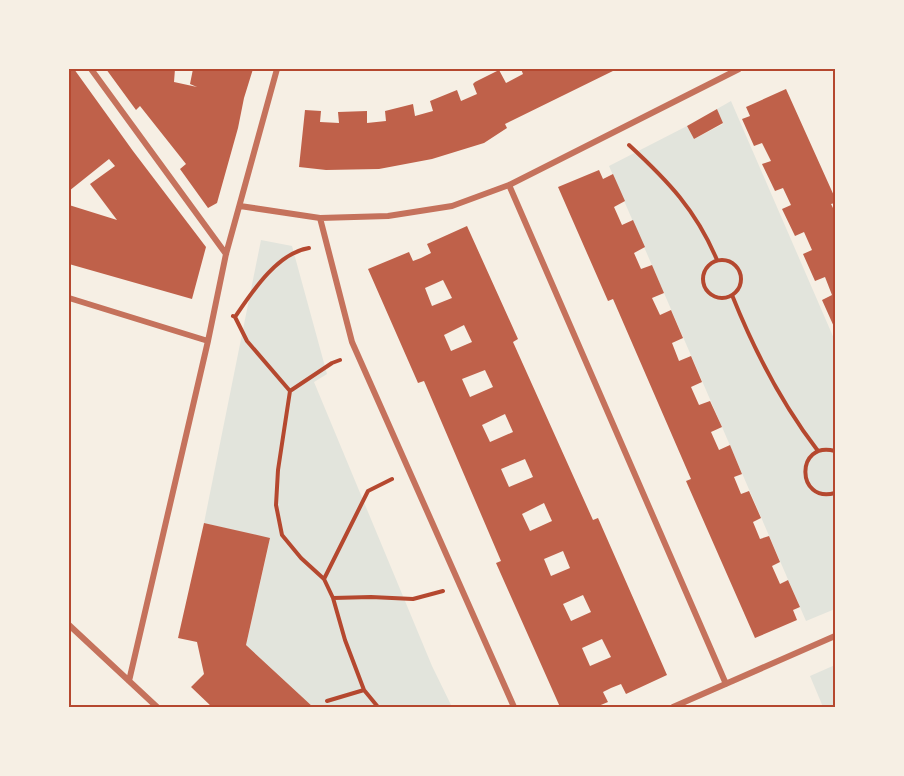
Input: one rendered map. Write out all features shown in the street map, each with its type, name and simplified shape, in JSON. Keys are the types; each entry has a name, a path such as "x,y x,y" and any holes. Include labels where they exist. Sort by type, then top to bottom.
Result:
{"street":[{"path":"92,69 226,254"},
{"path":"129,681 226,254 277,69"},
{"path":"240,206 320,218 388,216 452,206 509,185 739,69"},
{"path":"509,185 726,684"},
{"path":"320,218 352,342 514,707"},
{"path":"69,298 208,341"},
{"path":"69,625 157,707"},
{"path":"673,707 835,636"}],"path":[{"path":"614,132 658,173 687,206 717,260"},
{"path":"235,317 268,274 282,260 299,249 327,245"},
{"path":"717,260 729,260 738,268 740,274 737,291 726,298 713,296 702,280 703,273 711,263 717,260"},
{"path":"732,295 765,368 801,429 818,451"},
{"path":"215,310 235,317 247,340 290,391"},
{"path":"357,353 332,363 290,391 278,470 276,505 282,535 301,558 324,579 333,598 345,640 364,690 378,707"},
{"path":"835,451 818,451 807,462 805,468 807,483 812,489 825,495 835,493"},
{"path":"324,579 368,491 409,470"},
{"path":"333,598 413,599 461,587"},
{"path":"327,701 364,690"}],"shaded area":[{"path":"731,101 835,341 835,609 806,621 609,166 687,126 694,139 723,124 717,109"},
{"path":"261,240 292,246 327,374 314,382 432,666 452,707 313,707 246,645 270,539 204,523"},
{"path":"835,665 835,707 823,707 810,676"}],"building":[{"path":"69,69 74,69 206,247 192,299 69,264 69,205 117,220 90,184 115,166 109,159 69,191"},
{"path":"106,69 175,69 174,82 197,87 190,84 193,69 253,69 217,203 208,208 180,169 186,164 140,106 136,110"},
{"path":"521,69 617,69 505,124 507,128 484,143 432,159 379,169 326,170 299,167 305,110 321,111 320,122 339,123 338,112 367,111 367,123 386,121 385,111 413,104 415,116 433,111 430,101 457,90 461,101 477,94 473,84 499,70 506,83 523,74"},
{"path":"786,89 835,198 835,203 831,204 835,212 835,329 822,300 832,295 825,277 815,281 803,254 812,250 804,232 795,236 782,209 791,205 783,188 775,191 762,164 771,161 762,143 754,146 742,119 750,116 746,107"},
{"path":"717,109 723,123 694,139 687,126"},
{"path":"599,170 603,179 613,174 625,201 614,207 622,225 633,220 645,247 634,253 641,269 652,265 664,293 652,298 660,315 671,310 683,338 672,343 679,361 691,356 702,382 691,387 699,405 710,401 722,427 711,432 719,450 730,445 742,474 734,477 741,494 749,491 761,518 753,522 760,539 769,536 780,562 772,566 780,584 788,580 800,607 793,610 797,620 755,638 686,481 691,479 613,299 608,301 558,187"},
{"path":"467,226 518,339 513,342 593,520 598,518 667,675 626,694 621,684 611,688 603,692 608,702 596,707 560,707 496,563 501,561 424,381 418,383 368,269 409,252 413,261 421,258 431,253 427,244","holes":["443,280 452,298 432,306 425,288","464,325 472,342 451,351 444,335","485,370 493,387 470,397 462,379","505,414 513,432 490,442 482,425","525,459 533,477 509,487 501,469","544,503 552,521 530,531 522,514","563,551 570,568 551,576 544,559","583,595 591,612 571,621 563,604","602,639 611,657 590,666 582,648"]},
{"path":"204,523 270,538 246,645 313,707 212,707 191,687 204,674 197,642 178,638"}]}
